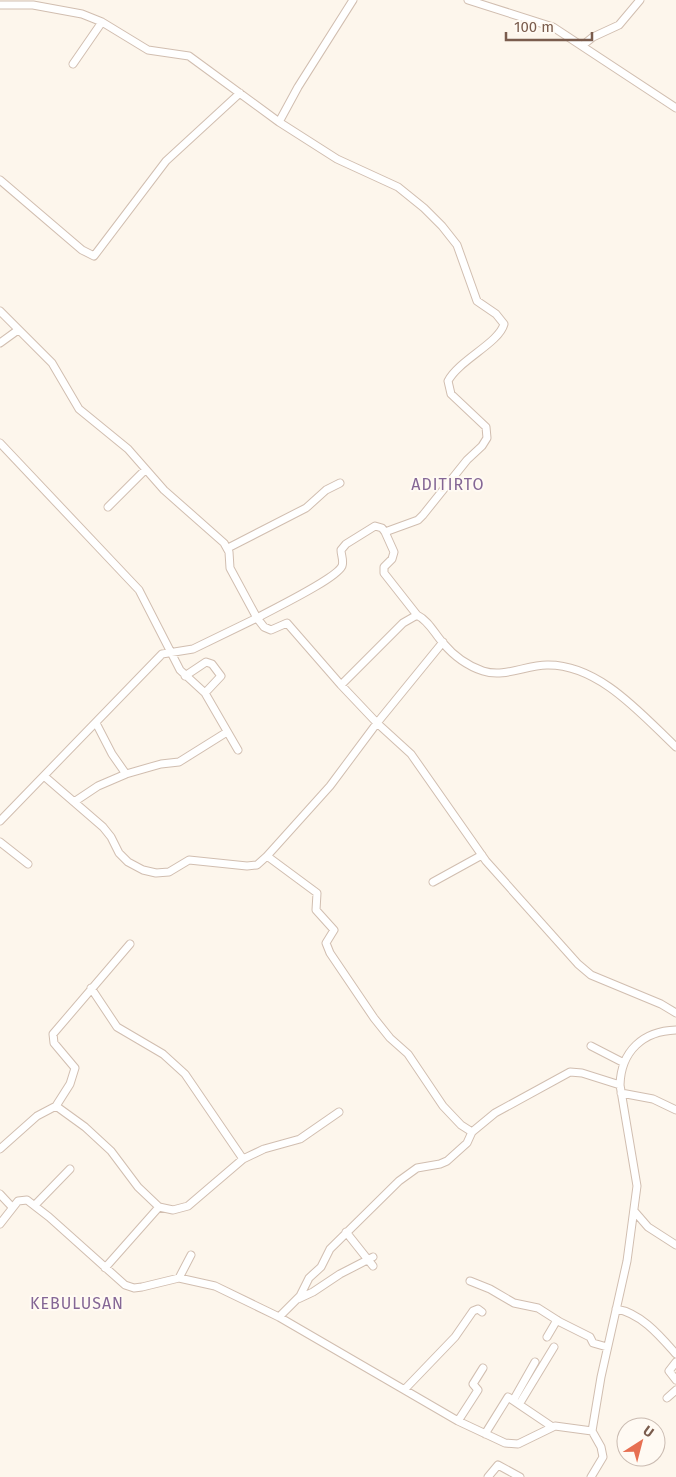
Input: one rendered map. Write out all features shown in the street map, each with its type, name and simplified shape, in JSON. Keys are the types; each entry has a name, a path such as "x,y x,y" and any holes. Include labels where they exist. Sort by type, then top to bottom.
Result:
{"street":[{"path":"280,122 308,71 353,0"},
{"path":"468,0 540,21 583,45 676,108"},
{"path":"583,45 592,36 620,25 640,0"},
{"path":"0,5 25,4 72,11 102,22 148,50 189,56 280,122 337,159 398,187 424,208 457,245 477,301 496,314 504,324 490,341 458,367 448,381 451,394 486,427 485,442 467,460 418,520 385,532"},
{"path":"73,64 102,22"},
{"path":"0,180 82,250 94,256 166,161 240,93"},
{"path":"0,311 52,363 79,409 128,449 171,497 214,533 228,548 230,568 257,618 268,630 287,623 341,685 418,762 482,855 581,968 610,984 661,1004 676,1013"},
{"path":"0,343 18,330"},
{"path":"0,443 139,590 170,652 185,676 192,678 205,693 238,750"},
{"path":"108,507 145,470"},
{"path":"228,548 306,508 326,490 340,483"},
{"path":"0,821 158,657 170,652 194,649 257,618 338,571 342,566 341,550 352,540 375,526 382,528 385,532 394,552 392,559 384,567 384,573 417,615 432,627 443,642 459,658 485,672 508,672 552,665 588,675 616,694 676,747"},
{"path":"341,685 403,623 417,615"},
{"path":"44,776 103,827 111,837 120,855 143,870 169,872 185,862 194,860 247,866 257,865 268,856 330,786 377,723 443,642"},
{"path":"185,676 206,662 212,664 221,676 205,693"},
{"path":"96,723 126,774"},
{"path":"74,802 98,786 126,774 161,764 179,762 227,732"},
{"path":"0,842 28,864"},
{"path":"433,882 482,855"},
{"path":"268,856 317,893 316,910 334,930 326,943 330,953 374,1018 390,1038 408,1054 457,1122 472,1132"},
{"path":"0,1149 37,1116 56,1106 70,1084 75,1068 54,1043 53,1034 130,944"},
{"path":"91,988 117,1027 163,1054 185,1074 243,1159"},
{"path":"591,1477 603,1456 602,1447 592,1431 635,1212 636,1180 620,1089 624,1063 632,1048 642,1039 658,1032 676,1030"},
{"path":"591,1046 624,1063"},
{"path":"279,1317 297,1299 309,1278 321,1267 328,1251 413,1170 440,1164 456,1154 467,1143 472,1132 495,1114 570,1072 582,1073 620,1089 653,1099 676,1110"},
{"path":"56,1106 85,1127 111,1151 138,1187 159,1207 180,1210 191,1205 243,1159 264,1149 300,1138 339,1112"},
{"path":"35,1205 70,1169"},
{"path":"0,1194 12,1207"},
{"path":"0,1224 12,1207 24,1200 35,1205 119,1281 134,1288 179,1278 215,1286 279,1317 406,1389 458,1421 514,1445 551,1426"},
{"path":"105,1268 159,1207"},
{"path":"635,1212 648,1227 676,1245"},
{"path":"297,1299 313,1292 340,1274 371,1261 346,1232"},
{"path":"179,1278 191,1255"},
{"path":"470,1281 486,1287 514,1303 538,1308 590,1337 593,1343 607,1347"},
{"path":"616,1308 629,1311 642,1320 676,1354"},
{"path":"406,1389 455,1336 473,1310 478,1309 482,1312"},
{"path":"547,1337 557,1320"},
{"path":"517,1401 554,1346"},
{"path":"517,1401 536,1362"},
{"path":"676,1362 669,1369 676,1380"},
{"path":"458,1421 478,1390 473,1384 483,1368"},
{"path":"667,1398 676,1390"},
{"path":"485,1434 508,1397 517,1401 551,1426 592,1431"},
{"path":"488,1477 498,1464 520,1477"}],"district":[{"name":"ADITIRTO","path":"448,484"},
{"name":"KEBULUSAN","path":"77,1303"}]}
